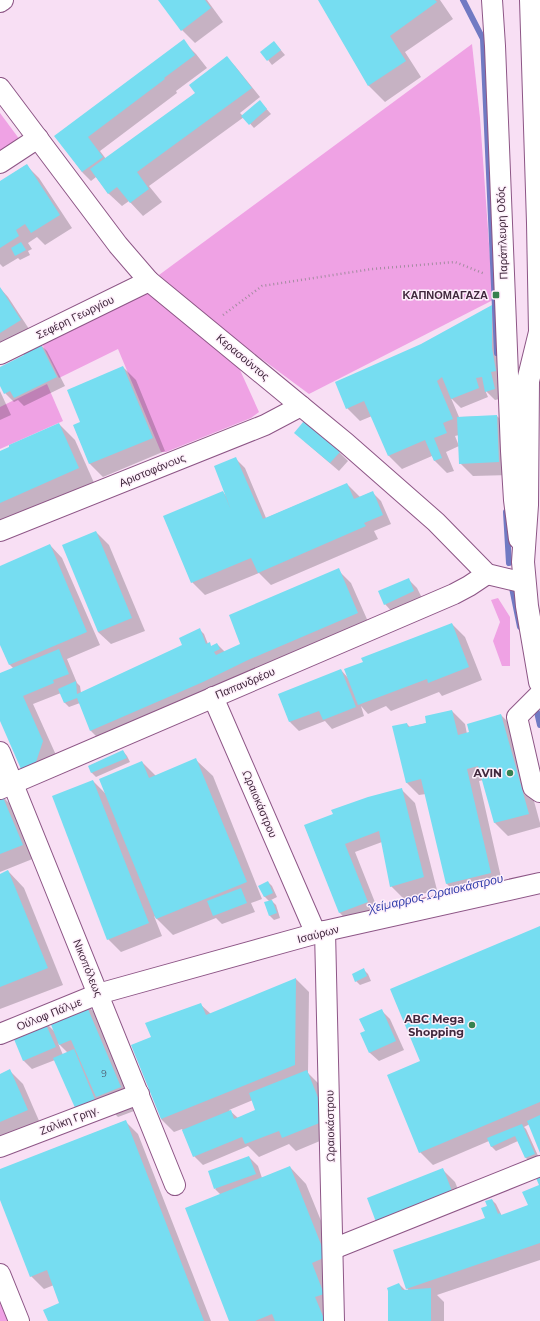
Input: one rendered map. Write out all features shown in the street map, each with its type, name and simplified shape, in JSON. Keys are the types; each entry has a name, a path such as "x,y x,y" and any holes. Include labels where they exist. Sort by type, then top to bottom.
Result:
{"highway":[{"path":"531,0 540,332 528,381 527,505 524,573 533,646 540,682"}],"street":[{"name":"Παράπλευρη Οδός","path":"492,0 514,500 524,573"},
{"name":"Κερασούντος","path":"0,88 118,245 149,281 301,406 416,505 487,574"},
{"path":"0,164 38,138"},
{"name":"Σεφέρη Γεωργίου","path":"0,354 149,281"},
{"name":"Αριστοφάνoυς","path":"0,531 265,425 301,406"},
{"path":"487,574 524,573"},
{"name":"Παπανδρέου","path":"6,787 454,594 487,574"},
{"path":"540,694 517,717 533,787 540,792"},
{"name":"Ωραιοκάστρου","path":"213,697 321,933 333,1249 334,1321"},
{"name":"Νικοπόλεως","path":"0,752 6,787 98,994 175,1185"},
{"name":"Ισαύρων","path":"98,994 321,933 540,883"},
{"name":"Ούλοφ Πάλμε","path":"0,1034 98,994"},
{"name":"Ζαλίκη Γρηγ.","path":"0,1147 138,1094"},
{"path":"333,1249 540,1166"},
{"path":"0,1274 19,1321"}],"path":[{"path":"207,328 262,286 372,269 454,262 504,281"}],"shaded area":[{"path":"472,44 480,118 493,300 309,394 228,334 159,275"},
{"path":"0,113 20,140 0,154"},
{"path":"145,290 232,360 240,370 259,412 251,418 166,452 161,452 118,349 59,378 40,340"},
{"path":"47,384 63,421 0,449 0,407"},
{"path":"498,598 510,617 510,666 502,666 493,641 500,622 491,600"},
{"path":"0,1289 13,1321 0,1321"}],"building":[{"path":"158,0 205,0 211,8 181,31"},
{"path":"318,0 435,0 437,2 390,36 406,61 368,86"},
{"path":"184,39 195,55 88,137 103,157 82,172 54,136"},
{"path":"274,41 281,50 267,61 260,52"},
{"path":"227,56 252,88 137,172 149,189 130,203 117,187 108,194 90,169 195,93 189,85"},
{"path":"260,100 267,109 249,125 241,116"},
{"path":"27,164 60,215 31,233 25,224 16,230 19,236 0,248 0,181"},
{"path":"21,242 26,250 15,256 11,248"},
{"path":"0,287 21,320 0,333"},
{"path":"492,305 492,348 496,371 491,372 495,389 485,392 482,377 476,378 479,388 451,399 442,377 437,381 453,419 443,423 447,433 434,438 442,458 434,461 425,440 388,456 364,401 346,409 335,382 421,344"},
{"path":"39,341 57,377 14,398 10,391 4,394 0,386 0,367 24,355 22,349"},
{"path":"123,366 153,438 89,464 73,425 80,422 67,390"},
{"path":"497,415 499,462 459,464 457,417"},
{"path":"304,421 340,452 330,463 294,433"},
{"path":"59,423 79,468 0,503 0,451 9,447 9,445"},
{"path":"236,457 263,519 347,483 354,499 373,491 383,515 364,523 366,526 258,573 251,558 191,583 163,516 223,491 231,510 214,466"},
{"path":"96,531 132,618 98,632 62,545"},
{"path":"50,544 87,632 9,665 0,645 0,566"},
{"path":"339,568 358,613 248,660 203,682 90,731 77,698 64,703 58,689 76,681 77,694 182,645 179,638 200,628 206,644 210,642 211,646 217,643 220,649 214,652 216,655 240,644 229,615"},
{"path":"409,578 414,591 384,605 378,591"},
{"path":"452,623 469,667 428,683 427,679 358,705 344,669 363,662 361,658"},
{"path":"59,649 69,674 53,680 54,683 23,696 43,741 36,762 29,768 21,769 0,721 0,673"},
{"path":"341,669 356,707 323,720 319,711 289,722 278,694"},
{"path":"452,710 458,735 469,732 467,724 501,714 529,814 494,823 478,766 467,769 491,873 446,884 421,779 406,783 392,726 407,723 408,727 426,723 425,716"},
{"path":"123,750 127,758 91,773 88,766"},
{"path":"196,758 247,882 156,919 99,779 142,761 149,778"},
{"path":"93,780 149,923 107,940 52,796"},
{"path":"402,788 424,877 390,887 379,831 345,844 368,902 339,913 304,825 333,814 331,810 368,797"},
{"path":"2,795 23,845 0,854 0,796"},
{"path":"8,870 48,968 0,987 0,874"},
{"path":"268,881 273,893 264,897 258,886"},
{"path":"241,888 247,903 213,916 207,901"},
{"path":"272,900 277,913 269,916 264,902"},
{"name":"ABC Mega Shopping","path":"540,926 540,1102 419,1153 387,1075 420,1061 390,989"},
{"path":"364,968 367,976 355,982 352,974"},
{"path":"296,978 295,1065 161,1119 131,1045 151,1037 145,1023 201,1003 206,1015"},
{"path":"85,1002 121,1087 96,1097 71,1040 59,1045 48,1017"},
{"path":"382,1009 396,1041 369,1053 360,1033 365,1031 359,1019"},
{"path":"44,1020 56,1047 23,1061 11,1032"},
{"path":"74,1049 96,1102 76,1110 53,1058"},
{"path":"10,1069 28,1110 0,1122 0,1074"},
{"path":"307,1070 327,1120 282,1138 279,1131 245,1144 242,1137 193,1157 182,1130 231,1110 234,1119 255,1110 249,1093"},
{"path":"540,1115 540,1153 527,1121"},
{"path":"126,1120 204,1321 48,1321 43,1310 59,1303 47,1270 30,1277 0,1200 0,1169"},
{"path":"522,1124 535,1154 525,1158 515,1136 491,1147 487,1138"},
{"path":"249,1156 256,1174 214,1189 208,1171"},
{"path":"290,1166 326,1257 312,1263 324,1294 315,1297 325,1321 275,1321 272,1314 255,1321 229,1321 185,1208"},
{"path":"443,1168 452,1191 376,1222 367,1198"},
{"path":"540,1177 540,1243 406,1289 393,1250 485,1218 481,1208 487,1206 485,1201 492,1199 498,1214 500,1213 501,1215 528,1205 522,1192 539,1185 536,1178"},
{"path":"399,1283 402,1290 431,1288 431,1321 388,1321 387,1288"}],"waterway":[{"path":"463,0 483,39 497,353"},
{"path":"506,512 509,563"},
{"path":"511,583 520,627"},
{"path":"537,712 540,725"}],"place":[{"name":"ΚΑΠΝΟΜΑΓΑΖΑ","path":"496,295"},
{"name":"AVIN","path":"510,773"},
{"name":"ABC Mega Shopping","path":"472,1025"}],"water label":[{"name":"Χείμαρρος Ωραιοκάστρου","path":"436,893"}]}
